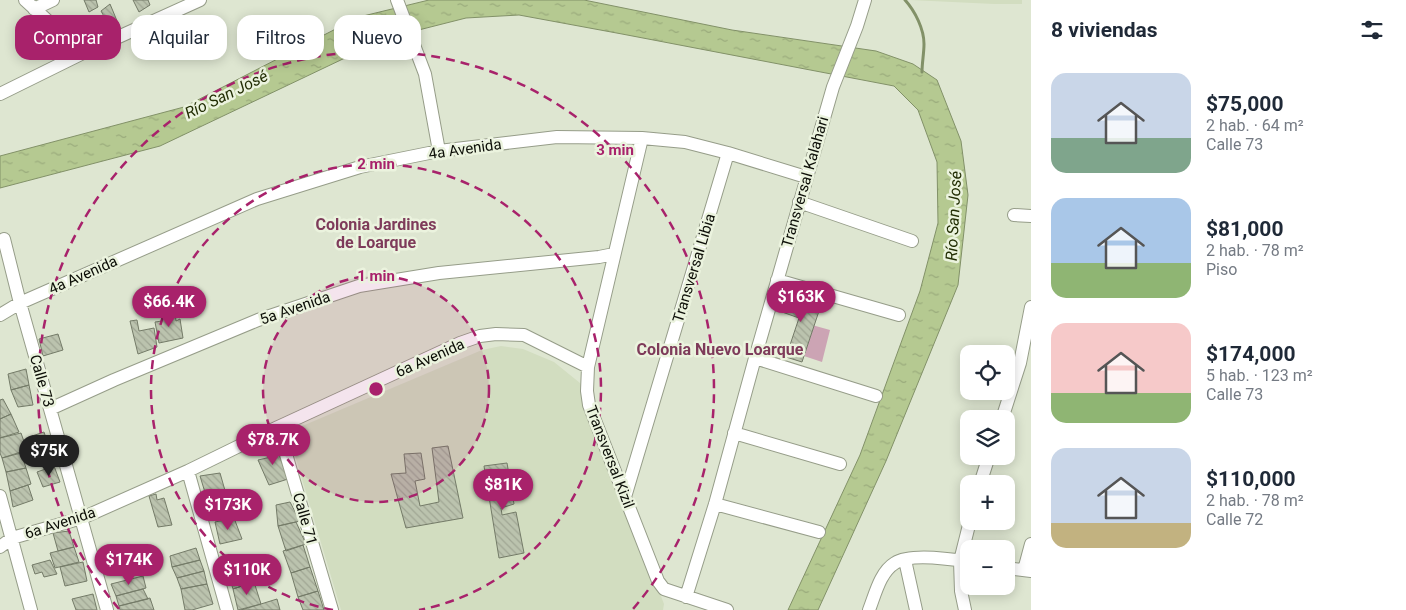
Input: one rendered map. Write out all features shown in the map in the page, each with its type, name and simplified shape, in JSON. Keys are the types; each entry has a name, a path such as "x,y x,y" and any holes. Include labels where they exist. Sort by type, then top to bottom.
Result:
{"street":[{"path":"25,0 40,15"},
{"path":"34,10 53,0"},
{"path":"121,35 200,0"},
{"path":"398,0 425,74 439,151"},
{"name":"Transversal Kalahari","path":"686,597 715,504 833,87 866,0"},
{"path":"0,94 68,60"},
{"name":"4a Avenida","path":"0,315 20,303 257,199 360,167 439,151 557,137 642,138 685,142 806,177"},
{"name":"Transversal Kizil","path":"642,138 588,368 589,405 658,581 664,589 727,610"},
{"name":"Transversal Libia","path":"625,497 728,153"},
{"path":"799,202 912,241"},
{"path":"1014,215 1031,216"},
{"name":"Calle 73","path":"4,239 20,303 107,610"},
{"name":"5a Avenida","path":"50,408 258,320 359,286 439,273 614,254"},
{"path":"777,280 899,315"},
{"path":"1005,410 1020,363 1031,307"},
{"name":"6a Avenida","path":"0,547 12,538 82,518 188,471 460,343 480,336 496,334 524,335 588,368"},
{"path":"755,358 876,396"},
{"name":"Calle 71","path":"278,427 332,610"},
{"path":"734,433 840,464"},
{"path":"188,471 227,610"},
{"path":"0,496 31,610"},
{"path":"715,504 819,532"},
{"path":"1015,569 1028,571 1031,544"},
{"path":"868,610 881,579 895,563 923,558 960,561"},
{"path":"905,560 916,610"},
{"path":"962,595 965,610"}],"shaded area":[{"path":"910,0 1022,0 1022,4 994,4"},
{"path":"812,325 830,330 822,362 804,356"},
{"path":"501,346 523,349 554,362 580,383 664,604 663,610 341,610 288,432 482,350"}],"water":[{"name":"Río San José","path":"429,0 584,0 732,30 876,51 913,64 937,80 961,141 968,195 958,285 886,461 818,610 788,610 860,455 920,291 938,223 937,162 918,110 894,86 519,15 466,18 421,29 421,15 367,15"},
{"name":"Río San José","path":"334,30 334,60 341,60 160,146 0,188 0,156 184,107 275,60 324,60 324,35"}],"building":[{"path":"84,0 96,0 98,7 89,12"},
{"path":"133,0 148,0 150,5 139,12"},
{"path":"110,4 115,15 103,15 101,11"},
{"path":"789,291 822,302 802,362 786,357 799,318 782,312"},
{"path":"175,311 176,321 180,319 183,338 159,343 155,322 162,321 162,314"},
{"path":"137,320 139,331 154,328 157,347 138,354 130,321"},
{"path":"58,334 63,350 43,356 39,339"},
{"path":"26,369 29,385 11,390 8,374"},
{"path":"29,385 33,405 18,407 11,390"},
{"path":"3,399 11,414 0,419 0,400"},
{"path":"11,414 19,432 0,438 0,419"},
{"path":"44,432 50,450 37,452 32,436"},
{"path":"21,433 27,450 2,458 0,438"},
{"path":"274,441 288,479 269,485 258,460 271,457 268,444"},
{"path":"448,446 463,518 406,528 391,474 406,473 404,454 421,453 425,479 415,481 420,506 439,502 432,448"},
{"path":"21,453 26,468 6,472 2,458"},
{"path":"507,463 514,504 501,508 502,515 516,512 524,553 499,558 484,466"},
{"path":"54,466 60,482 43,487 37,472"},
{"path":"26,468 31,484 10,491 6,472"},
{"path":"220,473 226,494 207,499 200,476"},
{"path":"28,485 33,500 13,507 10,491"},
{"path":"156,494 157,500 164,498 172,525 158,527 149,496"},
{"path":"226,494 232,515 213,519 207,499"},
{"path":"290,502 300,521 278,526 276,505"},
{"path":"234,518 242,539 220,544 215,522"},
{"path":"296,522 306,544 286,551 278,526"},
{"path":"69,531 74,547 58,551 53,533"},
{"path":"303,545 310,567 291,573 283,551"},
{"path":"74,547 79,562 55,568 50,553"},
{"path":"196,548 200,560 172,567 170,556"},
{"path":"50,560 57,574 44,577 42,572 35,574 32,565"},
{"path":"200,560 204,571 177,578 172,567"},
{"path":"83,562 87,581 65,586 60,567"},
{"path":"246,562 254,582 233,589 226,566"},
{"path":"310,567 318,591 298,597 291,573"},
{"path":"204,571 207,584 181,589 177,578"},
{"path":"143,576 146,588 116,596 111,584"},
{"path":"254,582 261,604 238,610 233,589"},
{"path":"207,584 213,604 185,610 181,589"},
{"path":"143,589 148,599 119,606 116,596"},
{"path":"318,591 324,610 303,610 298,597"},
{"path":"93,594 97,610 76,610 72,599"},
{"path":"150,598 154,610 120,610 119,606"},
{"path":"277,599 280,610 241,610 261,604"}],"waterway":[{"path":"905,0 921,26 924,44 922,72"}],"district":[{"name":"Colonia Jardines de Loarque","path":"376,233"},
{"name":"Colonia Nuevo Loarque","path":"720,349"}]}
